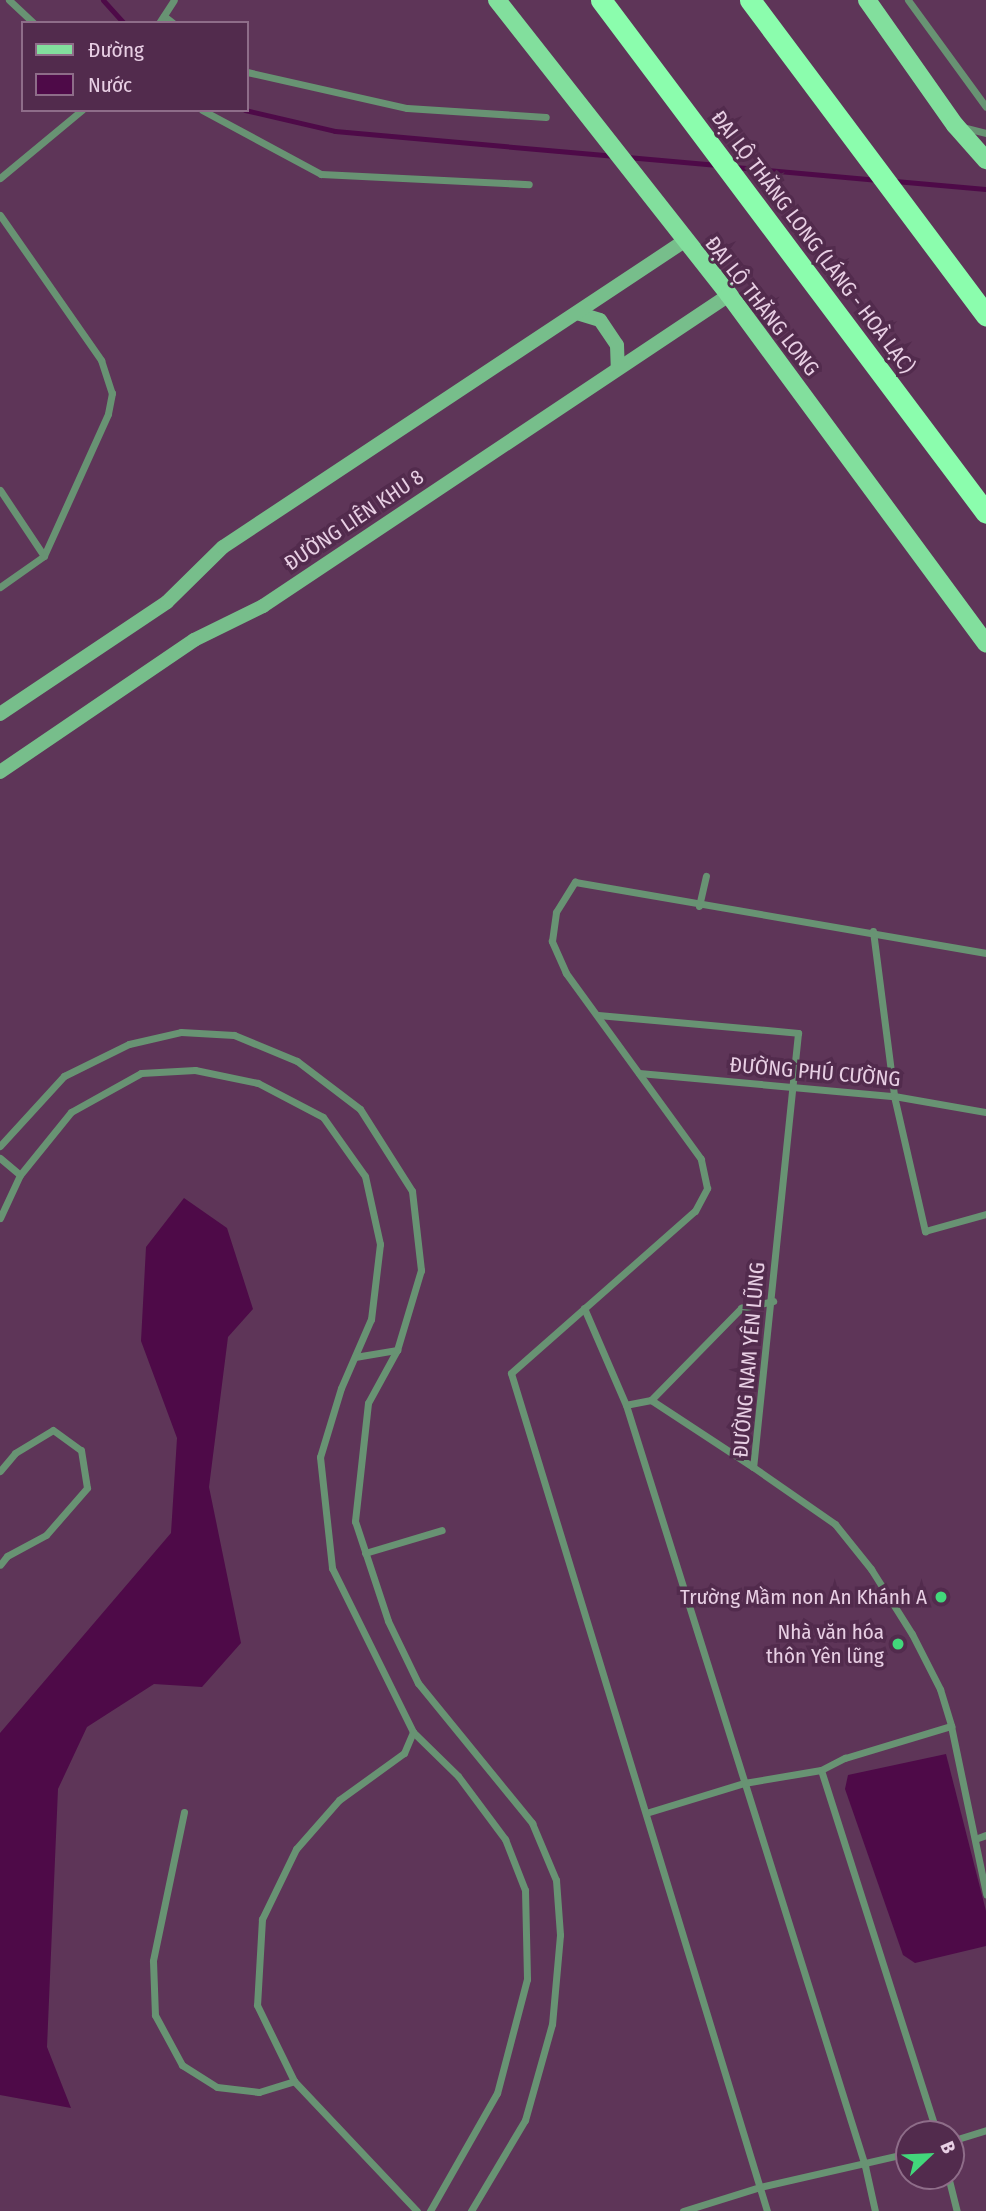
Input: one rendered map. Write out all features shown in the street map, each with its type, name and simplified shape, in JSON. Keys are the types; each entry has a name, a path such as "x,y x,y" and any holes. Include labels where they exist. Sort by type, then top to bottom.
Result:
{"highway":[{"name":"ĐẠI LỘ THĂNG LONG (LÁNG - HOÀ LẠC)","path":"601,0 986,513"},
{"path":"750,0 986,315"}],"main road":[{"name":"ĐẠI LỘ THĂNG LONG","path":"497,0 683,242 729,295 986,644"},
{"path":"867,0 955,125 986,160"}],"street":[{"path":"9,0 32,21"},
{"path":"162,19 174,0"},
{"path":"908,0 986,107"},
{"path":"248,72 407,108 546,117"},
{"path":"0,178 80,112"},
{"path":"206,112 321,174 529,184"},
{"path":"955,125 986,133"},
{"path":"0,215 101,360 112,393 108,414 44,556 0,587"},
{"path":"0,714 167,603 223,547 683,242"},
{"name":"ĐƯỜNG LIÊN KHU 8","path":"0,772 194,640 263,606 729,295"},
{"path":"577,313 600,320 617,345 618,368"},
{"path":"0,489 44,556"},
{"path":"699,906 706,876"},
{"path":"767,2211 511,1373 695,1211 707,1188 701,1159 566,973 552,941 556,912 575,883 699,906 873,931 986,953"},
{"path":"873,931 894,1096 925,1231 986,1214"},
{"name":"ĐƯỜNG NAM YÊN LŨNG","path":"598,1015 798,1033 773,1301 754,1467 835,1524 871,1569 940,1689 951,1726 986,1894"},
{"path":"0,1146 64,1076 128,1044 181,1032 234,1035 297,1061 360,1109 412,1192 421,1270 397,1350 368,1403 355,1521 388,1621 418,1683 531,1823 556,1880 560,1935 552,2024 526,2120 471,2211"},
{"path":"0,1217 20,1175 71,1112 141,1073 195,1070 258,1083 323,1117 365,1176 380,1244 372,1319 355,1357 320,1457 332,1568 413,1732 458,1776 505,1839 525,1890 527,1979 497,2092 430,2211"},
{"name":"ĐƯỜNG PHÚ CƯỜNG","path":"639,1073 894,1096 986,1112"},
{"path":"0,1157 20,1175"},
{"path":"626,1405 651,1400 741,1308 773,1301"},
{"path":"584,1308 626,1405 865,2166 875,2211"},
{"path":"355,1357 397,1350"},
{"path":"651,1400 754,1467"},
{"path":"0,1471 15,1453 53,1430 81,1450 88,1488 46,1535 7,1556 0,1565"},
{"path":"365,1553 442,1530"},
{"path":"0,1549 7,1556"},
{"path":"646,1812 744,1783 821,1770 951,1726"},
{"path":"413,1732 404,1754 340,1800 296,1849 262,1919 257,2005 294,2081 417,2211"},
{"path":"821,1770 933,2120"},
{"path":"184,1812 153,1961 155,2015 182,2065 217,2087 259,2092 294,2081"},
{"path":"975,1839 986,1835"},
{"path":"965,2137 986,2130"},
{"path":"689,2210 760,2187 865,2166 895,2157"},
{"path":"952,2190 957,2211"}],"water":[{"path":"184,1198 227,1228 253,1309 228,1337 209,1487 241,1643 202,1687 154,1684 87,1727 58,1789 47,2047 71,2108 0,2095 0,1733 171,1533 177,1438 141,1341 146,1247"},
{"path":"946,1754 986,1911 986,1946 915,1963 903,1955 845,1789 848,1775"}],"waterway":[{"path":"103,0 122,21"},
{"path":"248,111 335,131 613,156"},
{"path":"627,157 718,165"},
{"path":"735,167 878,180"},
{"path":"895,181 986,189"}],"place":[{"name":"Trường Mầm non An Khánh A","path":"941,1597"},
{"name":"Nhà văn hóa thôn Yên lũng","path":"898,1644"}]}
